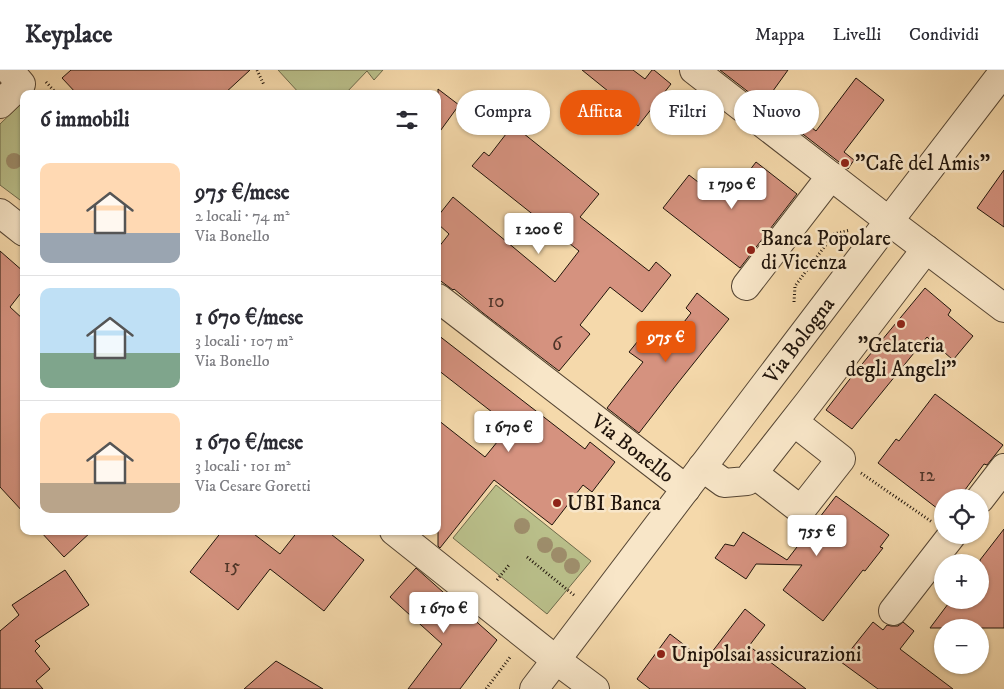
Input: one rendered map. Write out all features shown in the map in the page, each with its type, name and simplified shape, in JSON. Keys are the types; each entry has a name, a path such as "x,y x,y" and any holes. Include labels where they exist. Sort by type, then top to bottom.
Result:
{"street":[{"path":"694,70 888,221 1004,308"},
{"name":"Via Bologna","path":"534,689 1004,70"},
{"path":"0,104 15,77"},
{"path":"746,286 831,176"},
{"path":"0,213 20,229"},
{"path":"702,467 724,483 747,481 926,249"},
{"name":"Via Bonello","path":"441,300 686,489"},
{"path":"753,473 801,510 841,459 794,422"},
{"path":"988,489 1004,468"},
{"path":"399,535 595,689"},
{"path":"893,611 934,544"}],"path":[{"path":"257,70 264,85"},
{"path":"841,459 934,523"},
{"path":"527,557 578,598"},
{"path":"493,585 509,565"}],"green space":[{"path":"278,70 383,70 374,80 367,71 349,90 296,90"},
{"path":"20,105 20,200 0,185 0,124"},
{"path":"496,485 591,561 547,614 453,538"}],"building":[{"path":"71,70 250,70 228,90 73,90 62,78"},
{"path":"582,70 633,70 645,79 654,70 671,84 666,90 650,90 650,111 640,123 640,90 607,90"},
{"path":"720,70 788,70 774,90 746,90"},
{"path":"856,78 884,100 844,152 854,160 848,169 804,135 819,135 819,127"},
{"path":"441,91 456,103 456,109 441,130"},
{"path":"505,135 525,135 599,194 580,217 649,271 656,262 671,275 642,312 610,287 580,325 590,334 559,371 454,289 441,281 441,244 449,234 441,227 441,212 453,197 555,282 579,251 472,166 484,152 489,156"},
{"path":"756,162 797,194 740,268 663,208 689,175 711,192 729,169 743,179"},
{"path":"1004,170 1004,227 977,208"},
{"path":"0,251 20,268 20,294 10,307 20,316 20,509 0,487"},
{"path":"925,288 951,310 948,315 973,336 953,360 927,337 852,429 826,410"},
{"path":"697,293 729,319 639,433 607,408 643,362 629,352 651,325 670,340 691,313 686,308"},
{"path":"441,337 585,449 590,442 615,462 592,492 583,485 552,525 494,480 440,548 438,546 438,535 441,535 441,422 485,457 510,426 441,372"},
{"path":"935,394 1003,445 987,465 984,464 966,489 934,489 934,506 878,463 896,439 899,441"},
{"path":"836,496 889,535 880,547 883,548 823,621 783,590 802,565 756,564 746,579 715,558 725,544 734,546 743,532 787,560"},
{"path":"1004,529 1004,628 989,628 989,619 937,619 944,609 989,609 989,554 985,554"},
{"path":"44,535 88,535 64,557"},
{"path":"219,535 255,535 280,554 295,535 332,535 364,560 324,611 270,569 238,610 190,572"},
{"path":"416,568 497,640 460,689 408,689 442,644 390,597"},
{"path":"65,570 89,605 35,641 40,646 35,651 50,669 36,681 43,689 0,689 0,631 19,615 12,605"},
{"path":"745,609 765,625 749,646 806,689 650,689 637,679 670,634 705,661"},
{"path":"873,622 883,630 887,625 898,626 903,622 914,631 900,649 953,689 878,689 841,662"},
{"path":"276,661 323,689 244,689"}],"place":[{"name":"\"Cafè del Amis\"","path":"845,163"},
{"name":"Banca Popolare di Vicenza","path":"751,250"},
{"name":"\"Gelateria degli Angeli\"","path":"901,324"},
{"name":"UBI Banca","path":"557,503"},
{"name":"Unipolsai assicurazioni","path":"661,654"}]}
